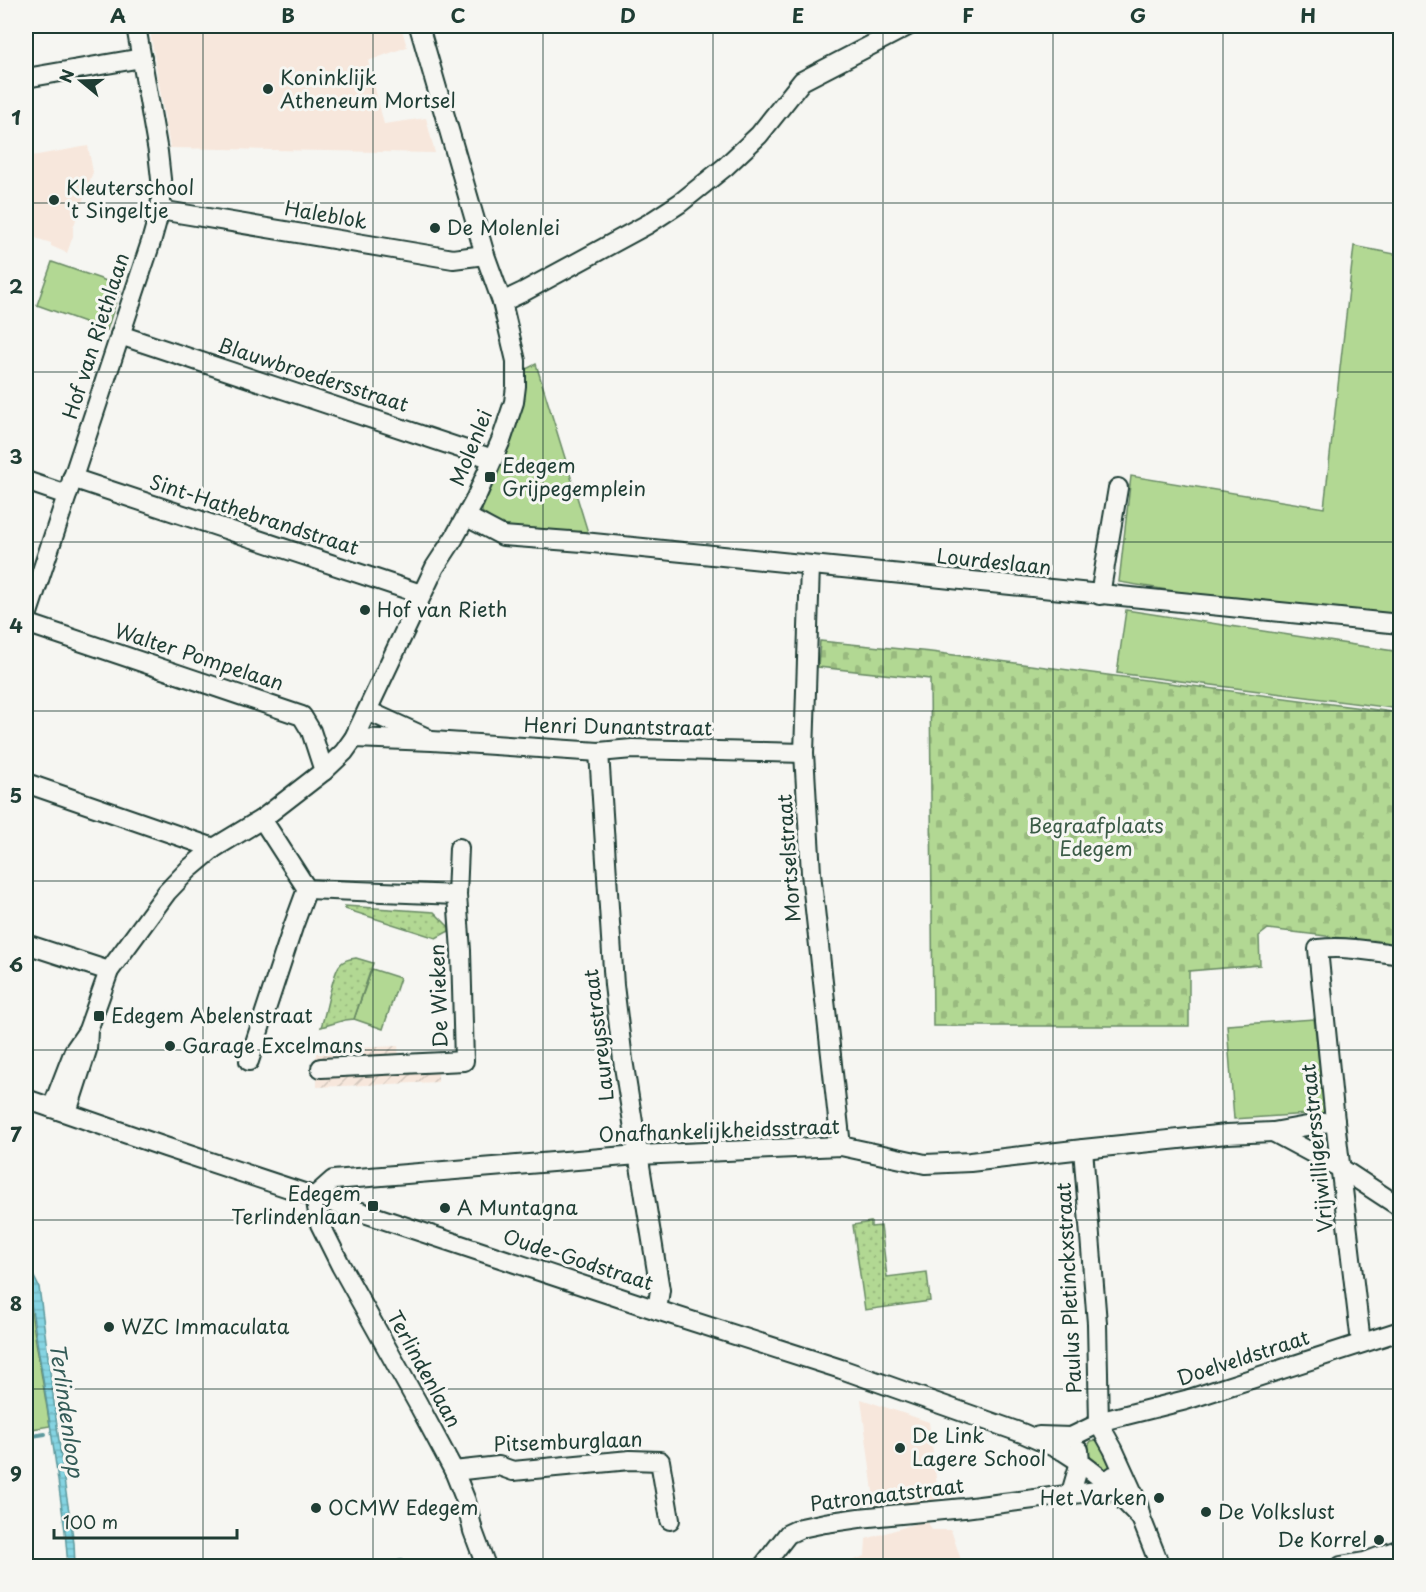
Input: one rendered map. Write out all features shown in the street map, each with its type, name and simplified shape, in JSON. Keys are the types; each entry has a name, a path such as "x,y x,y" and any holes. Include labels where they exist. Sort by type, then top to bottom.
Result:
{"street":[{"name":"Hof van Riethlaan","path":"26,621 160,210 162,188 158,152 136,26"},
{"path":"59,1110 87,1050 88,1030 109,971 167,892 213,848 262,819 324,771 344,752 354,738 435,567 445,534 488,458 500,418 509,337 502,302 485,255 419,26"},
{"path":"502,302 648,224 680,203 725,167 759,135 802,81 908,26"},
{"path":"26,78 142,58"},
{"name":"Haleblok","path":"160,210 453,259 485,255"},
{"name":"Blauwbroedersstraat","path":"120,335 488,458"},
{"name":"Molenlei","path":"435,567 466,517 488,458"},
{"name":"Sint-Hathebrandstraat","path":"26,480 69,486 421,594"},
{"path":"1100,595 1118,488"},
{"name":"Lourdeslaan","path":"466,517 503,536 583,542 1401,624"},
{"name":"Mortselstraat","path":"810,566 804,753 811,873 841,1146"},
{"name":"Walter Pompelaan","path":"26,621 302,716 311,731 324,771"},
{"name":"Henri Dunantstraat","path":"368,711 432,741"},
{"name":"Henri Dunantstraat","path":"354,738 599,752 632,749 804,753"},
{"name":"Laureysstraat","path":"599,752 614,985 623,1060 660,1290 657,1310"},
{"path":"26,783 213,848"},
{"path":"262,819 307,889"},
{"name":"De Wieken","path":"321,1068 464,1061 457,894 459,848"},
{"path":"307,889 457,894"},
{"path":"249,1061 307,889"},
{"path":"26,944 109,971"},
{"name":"Vrijwilligersstraat","path":"1361,1343 1318,949 1354,949 1401,955"},
{"name":"Oude-Godstraat","path":"26,1099 657,1310 841,1369 1022,1433 1063,1451 1080,1462 1107,1483 1141,1518"},
{"name":"Onafhankelijkheidsstraat","path":"315,1196 333,1180 638,1155 841,1146 926,1164 976,1162 1227,1134 1273,1132 1335,1121"},
{"path":"1273,1132 1342,1169 1401,1207"},
{"name":"Paulus Pletinckxstraat","path":"1083,1149 1097,1323 1099,1424"},
{"name":"Terlindenlaan","path":"315,1196 320,1224 341,1266 454,1471 486,1566"},
{"name":"Doelveldstraat","path":"1099,1424 1106,1420 1186,1400 1401,1331"},
{"path":"1070,1496 1080,1462 1078,1449 1082,1437 1099,1424 1138,1504 1141,1518 1160,1566"},
{"name":"Oude-Godstraat","path":"1022,1433 1045,1437 1071,1437 1099,1424"},
{"name":"Pitsemburglaan","path":"454,1471 499,1466 513,1471 630,1460 660,1461 670,1520"},
{"path":"1107,1483 1120,1466"},
{"name":"Patronaatstraat","path":"763,1566 788,1534 801,1528 859,1518 1070,1496 1097,1491 1107,1483"},
{"path":"1341,1566 1395,1556"}],"shaded area":[{"name":"Koninklijk Atheneum Mortsel","path":"149,26 401,26 407,47 368,61 384,124 426,118 435,153 170,148"},
{"name":"Kleuterschool 't Singeltje","path":"88,146 93,172 73,228 73,236 67,253 51,246 51,243 26,235 26,157"},
{"path":"398,1046 399,1057 316,1061 316,1050"},
{"path":"438,1071 438,1082 317,1087 317,1076"},
{"name":"De Link Lagere School","path":"861,1399 929,1422 939,1501 875,1507"},
{"path":"927,1520 932,1530 951,1530 963,1566 837,1566 865,1556 866,1539"}],"green space":[{"path":"1354,246 1400,255 1400,628 1119,582 1131,476 1324,508"},
{"path":"52,262 121,286 107,330 37,305"},
{"path":"536,364 590,539 503,527 482,512 520,372"},
{"path":"1126,610 1400,652 1400,709 1117,673"},
{"name":"Begraafplaats Edegem","path":"820,641 931,652 1400,713 1400,945 1268,929 1259,936 1260,965 1189,971 1189,1026 933,1026 930,679 818,667"},
{"path":"345,906 434,912 449,927 449,931 436,938 345,909"},
{"path":"356,958 373,963 354,1019 321,1027 339,966 344,961"},
{"path":"372,969 400,978 383,1029 354,1019"},
{"path":"1314,1019 1325,1113 1234,1119 1227,1025"},
{"path":"871,1222 871,1227 881,1226 887,1277 927,1272 930,1301 865,1310 853,1225"},
{"path":"26,1282 50,1426 26,1430"},
{"path":"1096,1440 1110,1464 1109,1468 1104,1470 1091,1464 1088,1455 1089,1444"}],"water":[{"path":"29,1126 32,1127 26,1191 26,1152"},
{"path":"26,1242 30,1269 39,1287 74,1543 75,1566 68,1566 51,1430 26,1271"}],"waterway":[{"path":"26,1437 45,1434"},
{"path":"385,1566 401,1561"}],"place":[{"name":"Koninklijk Atheneum Mortsel","path":"268,89"},
{"name":"Kleuterschool 't Singeltje","path":"54,200"},
{"name":"De Molenlei","path":"435,228"},
{"name":"Edegem Grijpegemplein","path":"490,477"},
{"name":"Hof van Rieth","path":"365,610"},
{"name":"Edegem Abelenstraat","path":"99,1016"},
{"name":"Garage Excelmans","path":"170,1046"},
{"name":"Edegem Terlindenlaan","path":"373,1206"},
{"name":"A Muntagna","path":"445,1208"},
{"name":"WZC Immaculata","path":"109,1327"},
{"name":"De Link Lagere School","path":"900,1448"},
{"name":"Het Varken","path":"1159,1498"},
{"name":"OCMW Edegem","path":"316,1508"},
{"name":"De Volkslust","path":"1206,1512"},
{"name":"De Korrel","path":"1379,1540"}],"water label":[{"name":"Terlindenloop","path":"66,1410"}]}
